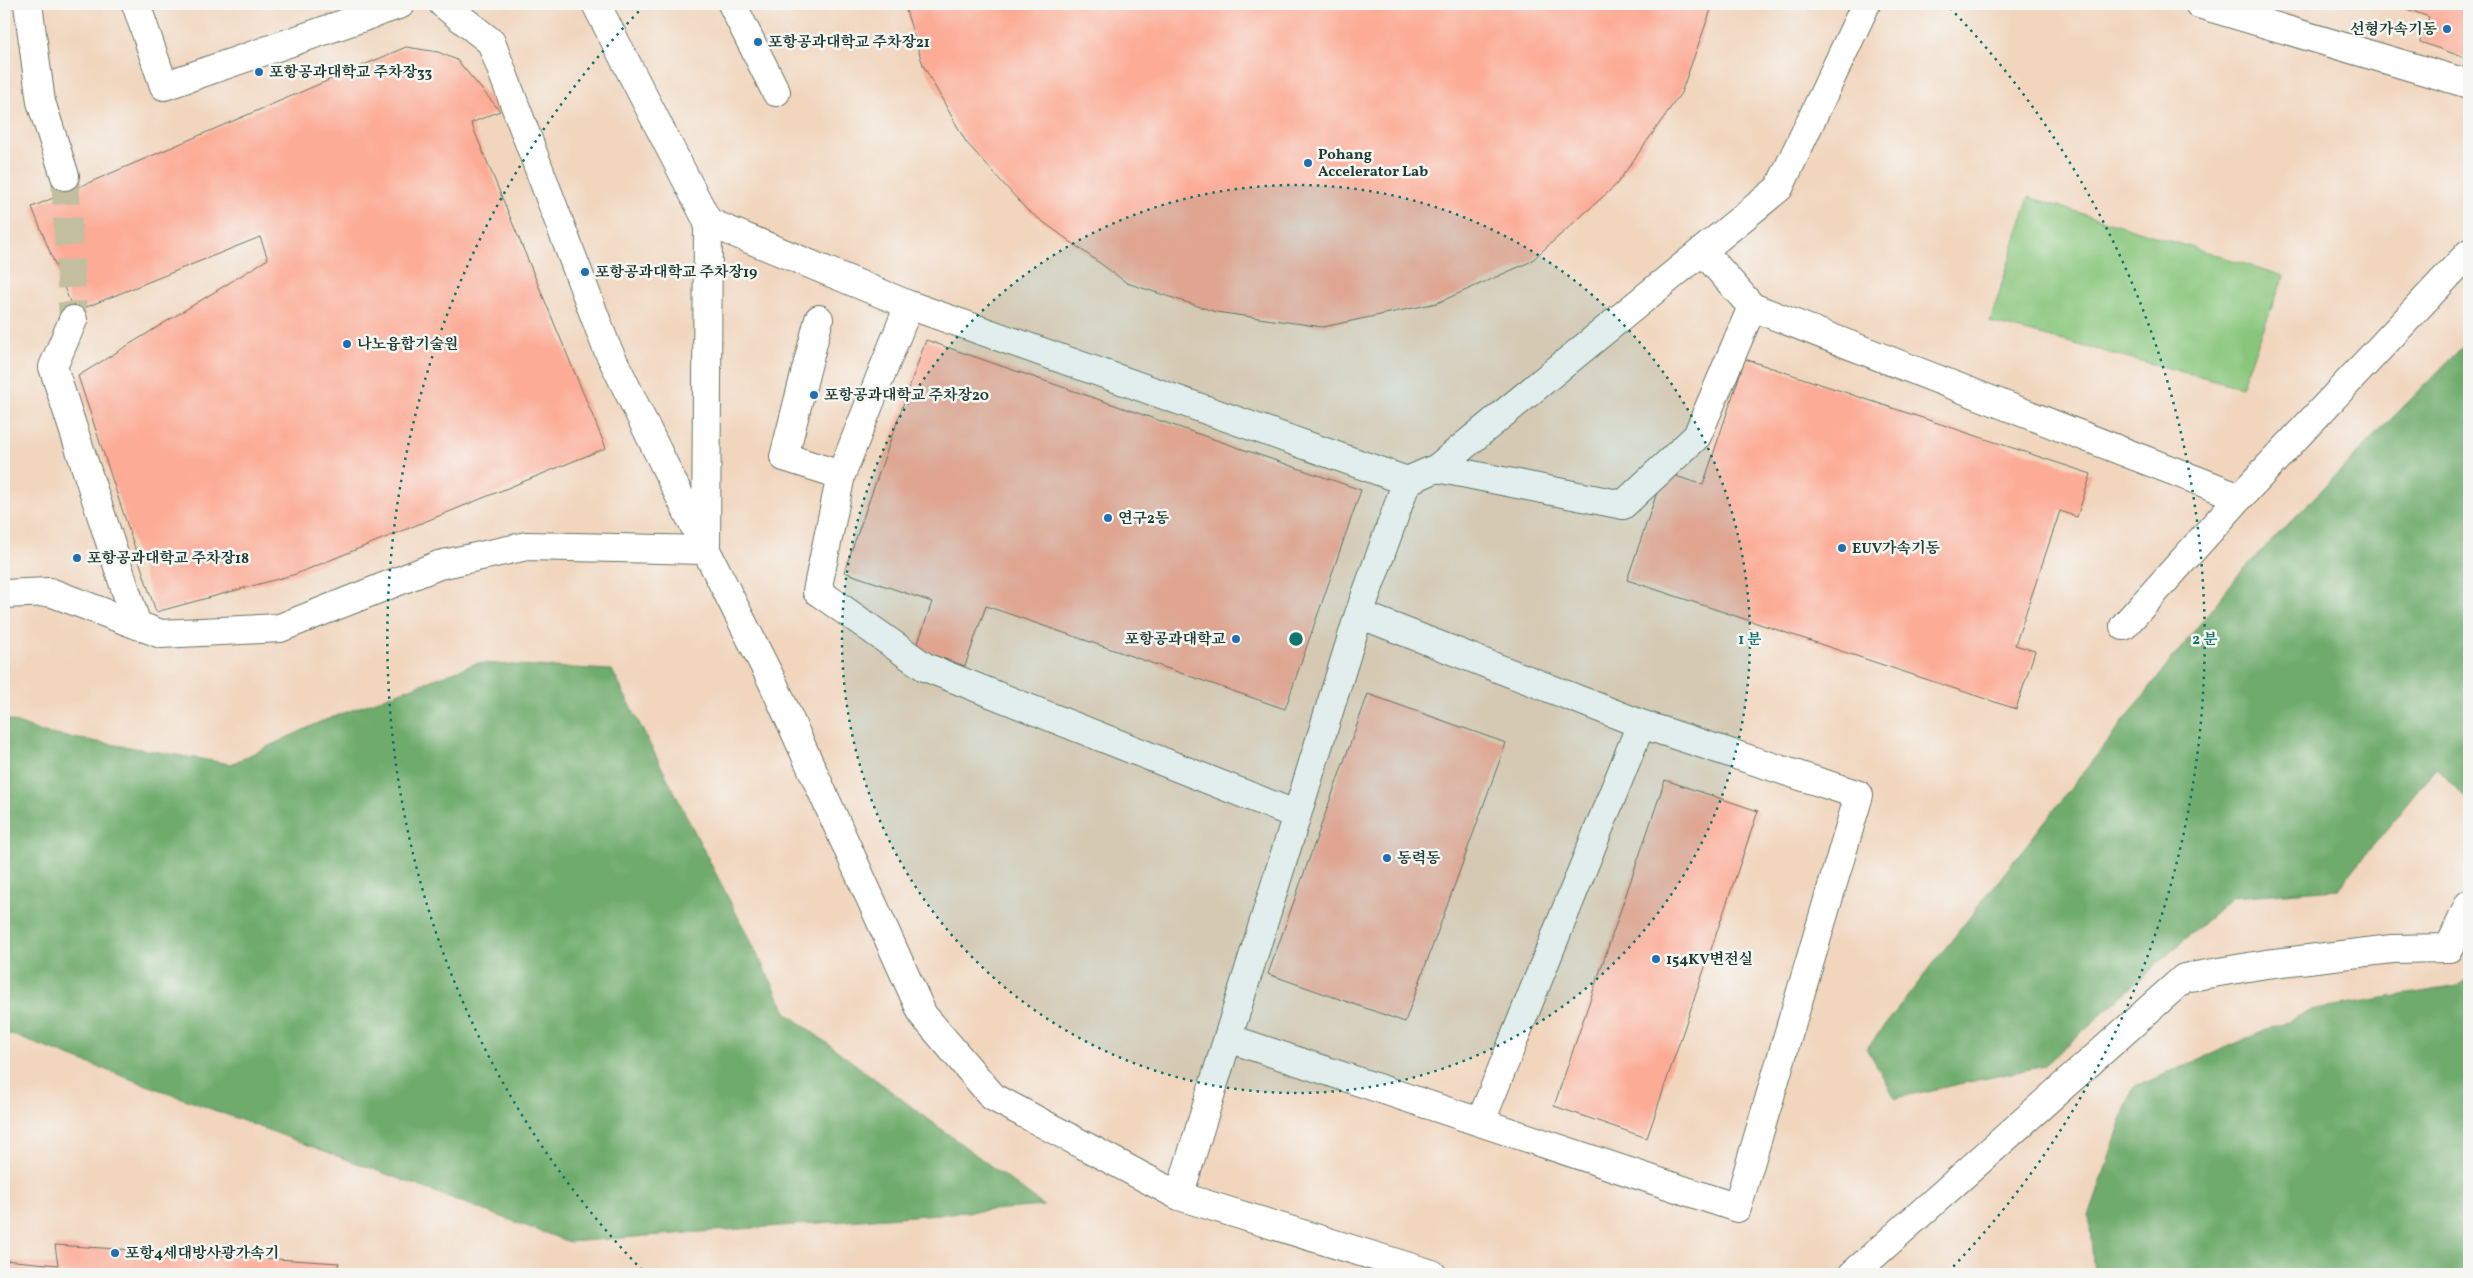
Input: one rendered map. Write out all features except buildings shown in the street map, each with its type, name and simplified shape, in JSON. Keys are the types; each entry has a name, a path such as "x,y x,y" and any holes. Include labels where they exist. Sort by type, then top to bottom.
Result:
{"lane":[{"path":"28,4 41,102 65,176"},
{"path":"136,4 164,86 400,4"},
{"path":"444,4 491,42 606,346 773,682 923,1015 993,1097 1179,1196 1432,1274"},
{"path":"596,4 708,222 706,550"},
{"path":"732,4 776,92"},
{"path":"708,222 909,304 1406,481 1437,468 1780,188 1866,4"},
{"path":"2199,4 2469,84"},
{"path":"1703,251 1752,307 2240,497"},
{"path":"2124,626 2240,497 2469,252"},
{"path":"909,304 841,475 817,591 925,667 1297,815"},
{"path":"1437,468 1623,505 1698,436 1752,307"},
{"path":"819,319 784,457 841,475"},
{"path":"73,320 52,367 137,626"},
{"path":"1179,1196 1359,614 1406,481"},
{"path":"4,594 50,592 160,634 280,628 439,565 527,546 706,550"},
{"path":"1228,1038 1737,1208 1859,795 1642,724 1359,614"},
{"path":"1481,1121 1642,724"},
{"path":"1853,1274 2184,978 2266,964 2392,949 2449,948 2469,904"}],"shaded area":[{"name":"포항공과대학교","path":"4,4 2469,4 2469,1274 4,1274"}],"green space":[{"path":"2029,197 2284,276 2241,387 1990,322"},
{"path":"2469,340 2469,801 2436,768 2338,889 2232,897 2044,1066 1895,1098 1867,1048 2239,574"},
{"path":"477,663 612,670 787,1013 1044,1206 569,1242 4,1032 4,718 44,733 231,764 320,722"},
{"path":"2469,978 2469,1274 2094,1274 2089,1216 2133,1088 2315,1009 2458,986"}],"tunnel":[{"path":"65,176 73,320"}],"place":[{"name":"선형가속기동","path":"2447,29"},
{"name":"포항공과대학교 주차장21","path":"758,42"},
{"name":"포항공과대학교 주차장33","path":"259,72"},
{"name":"Pohang Accelerator Lab","path":"1308,163"},
{"name":"포항공과대학교 주차장19","path":"585,272"},
{"name":"나노융합기술원","path":"347,344"},
{"name":"포항공과대학교 주차장20","path":"814,395"},
{"name":"연구2동","path":"1108,518"},
{"name":"EUV가속기동","path":"1842,548"},
{"name":"포항공과대학교 주차장18","path":"77,558"},
{"name":"포항공과대학교","path":"1236,639"},
{"name":"동력동","path":"1387,858"},
{"name":"154KV변전실","path":"1656,959"},
{"name":"포항4세대방사광가속기","path":"115,1253"}]}
